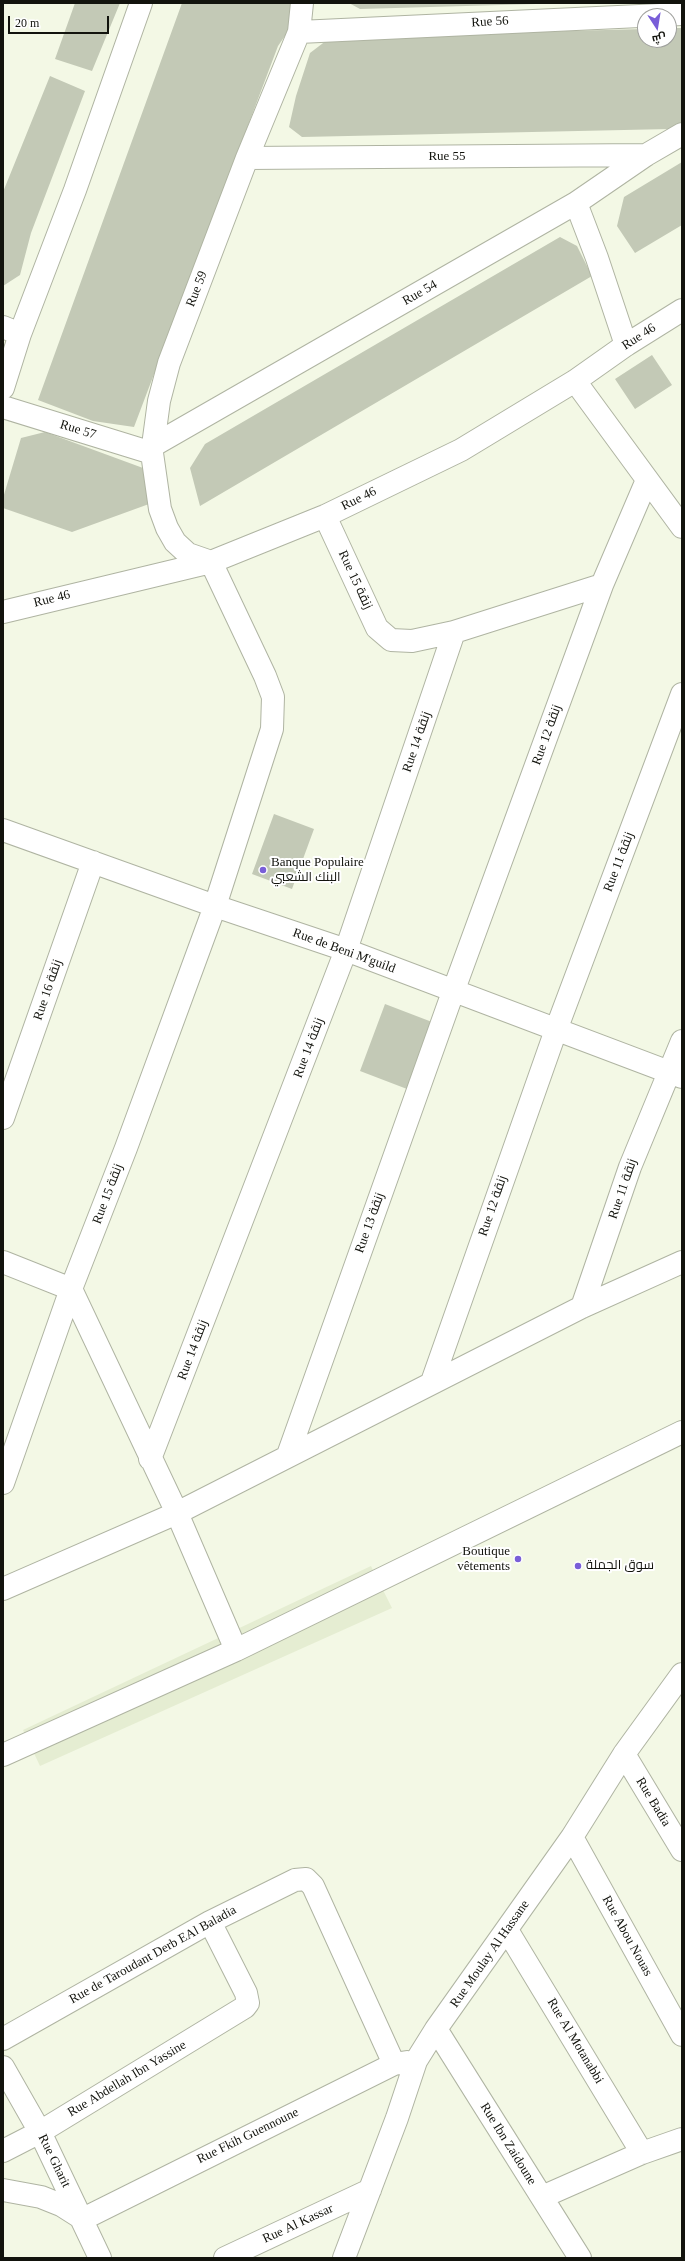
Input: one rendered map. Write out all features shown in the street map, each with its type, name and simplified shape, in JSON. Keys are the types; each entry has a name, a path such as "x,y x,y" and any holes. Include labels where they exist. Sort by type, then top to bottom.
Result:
{"street":[{"path":"3,388 11,331 75,190 141,3"},
{"name":"Rue 59","path":"211,562 188,554 175,542 167,528 160,509 153,449 159,401 169,363 247,158 299,32 302,3"},
{"name":"Rue 56","path":"299,32 682,14"},
{"name":"Rue 54","path":"153,449 576,203 646,155 682,134"},
{"name":"Rue 55","path":"247,158 646,155"},
{"path":"576,203 597,258 626,345"},
{"name":"Rue 46","path":"3,612 211,562 325,516 461,450 575,381 626,345 682,310"},
{"path":"575,381 682,527"},
{"name":"Rue 57","path":"3,407 153,449"},
{"name":"Rue 12 زنقة","path":"454,992 602,585 647,480"},
{"name":"Rue 15 زنقة","path":"325,516 377,628 391,640 412,641 454,632"},
{"path":"211,562 266,676 273,697 272,729 215,906"},
{"path":"454,632 602,585"},
{"name":"Rue 14 زنقة","path":"150,1459 346,950 454,632"},
{"name":"Rue 11 زنقة","path":"556,1030 682,694"},
{"name":"Rue de Beni M'guild","path":"3,830 215,906 346,950 676,1075"},
{"name":"Rue 16 زنقة","path":"3,1118 93,862"},
{"name":"Rue 15 زنقة","path":"3,1483 71,1289 126,1148 215,906"},
{"name":"Rue 13 زنقة","path":"288,1455 454,992"},
{"name":"Rue 12 زنقة","path":"432,1382 556,1030"},
{"name":"Rue 11 زنقة","path":"582,1307 630,1166 676,1075 682,1041"},
{"path":"3,1262 71,1289 150,1459 177,1513 236,1650"},
{"path":"3,1589 177,1513 288,1455 582,1307 682,1262"},
{"path":"3,1755 236,1650 682,1432"},
{"name":"Rue Moulay Al Hassane","path":"344,2258 416,2061 436,2029 572,1837 624,1754 682,1674"},
{"name":"Rue Badia","path":"624,1754 682,1850"},
{"name":"Rue Abou Nouas","path":"572,1837 682,2035"},
{"name":"Rue de Taroudant Derb EAl Baladia","path":"3,2039 210,1922 295,1880 306,1879 313,1886 394,2064"},
{"name":"Rue Abdellah Ibn Yassine","path":"3,2152 40,2132 241,2011 248,2003 246,1994 210,1922"},
{"name":"Rue Al Motanabbi","path":"507,1930 642,2153"},
{"name":"Rue Ibn Zaidoune","path":"436,2029 580,2258"},
{"name":"Rue Fkih Guennoune","path":"83,2219 394,2064 416,2061"},
{"name":"Rue Gharit","path":"3,2067 40,2132 83,2219 100,2258"},
{"path":"542,2197 642,2153 682,2139"},
{"path":"3,2190 41,2197 61,2205 83,2219"},
{"name":"Rue Al Kassar","path":"225,2258 370,2190"}],"shaded area":[{"path":"371,1566 392,1608 40,1766 23,1730"}],"building":[{"path":"75,3 120,3 92,71 55,59"},
{"path":"182,3 298,3 300,14 278,46 134,427 93,421 38,400"},
{"path":"349,3 536,3 536,4 360,9"},
{"path":"677,28 682,28 682,122 670,129 302,137 289,127 296,96 310,53 331,37 637,29 637,48 677,48"},
{"path":"50,76 85,91 31,233 20,275 3,286 3,192"},
{"path":"682,162 682,225 635,253 617,226 624,197"},
{"path":"560,237 577,246 592,276 200,506 190,468 205,444"},
{"path":"652,355 672,385 635,409 615,379"},
{"path":"45,432 143,468 149,504 72,532 3,508 3,498 21,438"},
{"path":"274,814 314,829 292,889 252,874"},
{"path":"385,1004 432,1022 407,1089 360,1071"}],"place":[{"name":"Banque Populaire البنك الشعبي","path":"263,870"},
{"name":"Boutique vêtements","path":"518,1559"},
{"name":"سوق الجملة","path":"578,1566"}]}
